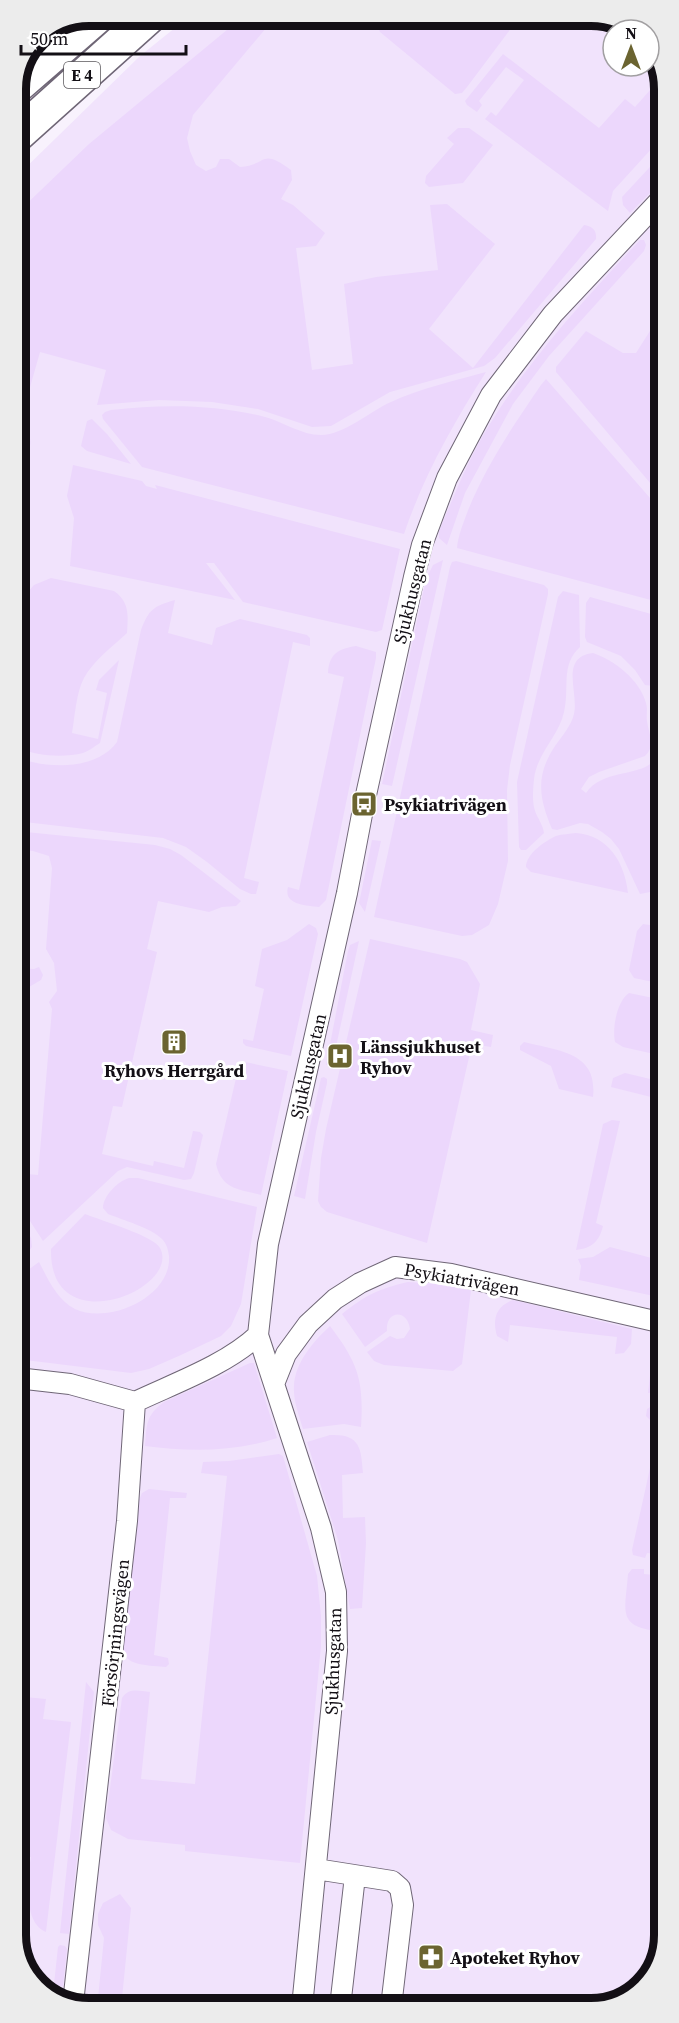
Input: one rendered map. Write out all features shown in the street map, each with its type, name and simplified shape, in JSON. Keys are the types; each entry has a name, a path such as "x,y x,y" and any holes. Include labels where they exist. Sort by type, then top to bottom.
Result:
{"highway":[{"name":"E 4","path":"27,78 86,26"},
{"name":"E 4","path":"26,127 139,26"}],"street":[{"name":"Sjukhusgatan","path":"303,1997 338,1651 336,1592 321,1528 258,1335 268,1244 422,545 447,478 492,396 553,314 654,207"},
{"name":"Psykiatrivägen","path":"274,1384 286,1354 308,1324 335,1299 395,1267 451,1274 654,1321"},
{"path":"26,1379 70,1384 135,1402 227,1358 258,1335"},
{"name":"Försörjningsvägen","path":"73,1995 128,1521 135,1402"},
{"path":"316,1869 392,1881 400,1888 403,1905 392,1998"},
{"path":"341,1998 355,1876"}],"shaded area":[{"name":"Länssjukhuset Ryhov","path":"177,26 595,26 601,27 601,78 652,78 654,1935 650,1955 641,1973 626,1987 615,1993 591,1998 84,1997 68,1994 50,1985 36,1970 30,1959 26,1943 26,167 140,56"},
{"path":"232,26 268,26 193,115 187,138 196,165 206,171 216,167 220,159 229,159 240,167 269,158 281,163 291,170 292,180 281,199 293,205 325,233 316,246 296,248 312,370 353,364 344,284 376,277 438,270 430,205 447,204 495,244 429,329 473,368 584,225 593,229 596,239 495,358 484,366 390,392 331,426 312,427 258,409 212,402 159,400 97,405 106,370 40,352 26,401 26,204 89,144"},
{"path":"378,26 513,26 462,93 455,94 380,32"},
{"path":"503,54 599,128 625,99 635,107 654,86 654,146 613,191 608,211 485,119 491,112 496,116 524,80 506,67 479,101 482,105 477,112 465,101"},
{"path":"458,128 469,128 493,145 463,183 429,187 425,183 426,176 454,144 447,138"},
{"path":"654,163 654,189 630,213 623,205 622,197"},
{"path":"640,240 644,240 646,245 644,251 549,356 513,404 465,493 447,545 439,538 439,531 468,465 488,427 540,353"},
{"path":"654,325 654,488 556,372 556,367 586,331 623,353 636,353"},
{"path":"486,372 440,450 404,534 142,467 102,415 111,410 130,408 208,407 265,417 306,433 330,434 348,427 402,397"},
{"path":"546,379 654,504 654,601 457,548 464,521 482,479 510,431"},
{"path":"92,419 131,464 87,451 81,446 87,421"},
{"path":"26,430 30,439 26,454"},
{"path":"73,465 142,481 146,486 157,489 155,485 400,549 382,630 376,632 243,602 214,563 206,563 235,600 70,566 74,518 67,496"},
{"path":"443,560 392,786 382,784 426,579 433,565"},
{"path":"456,561 544,585 548,589 510,765 507,790 508,861 498,904 489,925 472,935 462,936 374,917 450,567 452,562"},
{"path":"51,578 114,591 123,600 127,610 127,633 88,672 77,698 72,733 98,739 107,693 96,690 99,680 119,660 100,743 75,755 58,756 26,750 26,597 34,585"},
{"path":"563,591 579,595 580,647 570,661 566,703 561,721 539,761 534,779 534,807 544,833 526,850 521,850 519,847 517,782 558,597"},
{"path":"590,597 654,615 654,686 645,685 635,670 621,656 587,642 585,637 586,603"},
{"path":"175,600 168,633 212,645 216,628 240,619 307,635 310,638 310,646 293,642 244,878 259,882 256,894 240,889 186,847 163,838 26,822 26,760 56,765 84,763 108,751 117,742 141,630 153,609"},
{"path":"356,646 376,652 376,658 326,900 319,907 302,905 292,901 287,893 288,887 299,890 344,677 328,673 330,661 339,651"},
{"path":"593,653 601,656 625,672 638,686 647,705 651,744 645,756 589,777 581,789 586,793 594,784 604,779 638,770 654,761 654,889 650,892 640,894 619,849 611,839 588,824 580,823 557,830 552,829 544,807 541,787 544,767 573,718 575,706 573,669 576,661"},
{"path":"26,832 155,845 181,855 241,901 236,906 222,907 209,912 158,901 147,949 157,952 122,1107 113,1106 102,1154 153,1166 154,1161 184,1168 193,1131 200,1132 203,1135 191,1179 184,1180 127,1167 118,1171 43,1241 26,1213 26,1174 38,1175 52,1009 49,1002 57,991 54,963 46,949 52,868 49,856 26,850"},
{"path":"576,833 597,839 613,852 623,871 628,893 531,872 526,867 529,857 547,841 558,835"},
{"path":"372,840 381,841 365,912 359,903"},
{"path":"309,924 316,928 318,934 291,1056 246,1046 243,1039 253,1041 264,989 255,986 262,949 287,940"},
{"path":"643,924 654,926 654,982 634,978 629,970 637,931"},
{"path":"370,939 467,962 480,984 471,1030 493,1035 491,1047 472,1044 427,1243 327,1212 318,1201 326,1129"},
{"path":"359,941 332,1065 326,1065 348,951 350,945"},
{"path":"39,967 43,975 41,980 26,987 26,969"},
{"path":"629,993 654,998 654,1054 623,1047 615,1042 616,1015"},
{"path":"524,1042 563,1051 583,1062 593,1082 593,1097 559,1089 551,1066 520,1050"},
{"path":"240,1061 288,1071 261,1195 227,1184 222,1179 216,1164"},
{"path":"625,1073 654,1080 654,1098 611,1087 613,1078"},
{"path":"324,1077 327,1083 305,1199 294,1196 321,1078"},
{"path":"612,1120 620,1121 596,1223 603,1226 594,1243 576,1250 603,1124"},
{"path":"129,1178 138,1178 257,1207 241,1304 231,1326 221,1336 181,1355 149,1369 131,1373 26,1360 26,1271 39,1262 63,1300 75,1309 89,1313 120,1310 136,1304 160,1284 167,1271 169,1256 164,1241 144,1228 108,1214 103,1208 106,1199 120,1182"},
{"path":"85,1214 156,1243 160,1248 162,1264 152,1279 135,1291 113,1300 90,1301 70,1295 56,1278 51,1249"},
{"path":"26,1230 31,1238 32,1247 26,1255"},
{"path":"610,1247 654,1259 654,1296 579,1280 581,1266 578,1259 593,1257"},
{"path":"408,1282 471,1290 462,1364 453,1371 384,1365 374,1361 367,1352 390,1336 397,1339 404,1338 410,1329 408,1322 401,1315 393,1316 387,1324 387,1331 365,1347 342,1314 373,1294"},
{"path":"513,1300 632,1329 631,1344 624,1353 615,1354 617,1337 510,1325 508,1342 497,1336 495,1319 499,1310"},
{"path":"330,1326 347,1351 357,1373 361,1397 361,1427 344,1424 303,1429 294,1397 295,1377 306,1353"},
{"path":"654,1342 654,1392 648,1393"},
{"path":"254,1363 277,1438 245,1446 212,1450 145,1446 150,1417 164,1402"},
{"path":"654,1405 654,1422 646,1416 647,1409"},
{"path":"330,1435 348,1437 360,1449 363,1473 342,1475 343,1518 365,1517 366,1543 362,1608 350,1609 338,1540 307,1442"},
{"path":"654,1450 654,1554 647,1553 645,1558 633,1555 632,1550"},
{"path":"279,1454 283,1456 317,1576 321,1616 321,1646 300,1863 185,1851 185,1845 128,1839 111,1830 106,1818 122,1698 128,1692 134,1690 150,1692 141,1779 195,1784 227,1476 201,1473 203,1462"},
{"path":"149,1489 187,1493 186,1498 170,1498 154,1655 168,1658 169,1664 166,1667 134,1663 125,1656 123,1651 138,1503 142,1493"},
{"path":"632,1569 644,1569 644,1574 654,1575 654,1631 638,1626 627,1616 625,1609 628,1574"},
{"path":"86,1682 94,1692 69,1934 60,1933"},
{"path":"26,1697 46,1699 43,1719 71,1722 46,1932 33,1919 30,1910 28,1876 31,1857 26,1857"},
{"path":"120,1894 131,1908 122,1997 98,1997 104,1938 98,1925 98,1914 103,1903"},
{"path":"60,1945 67,1949 63,1986 56,1986 54,1984"}],"place":[{"name":"Psykiatrivägen","path":"364,804"},
{"name":"Ryhovs Herrgård","path":"174,1042"},
{"name":"Länssjukhuset Ryhov","path":"340,1056"},
{"name":"Apoteket Ryhov","path":"431,1957"}]}
